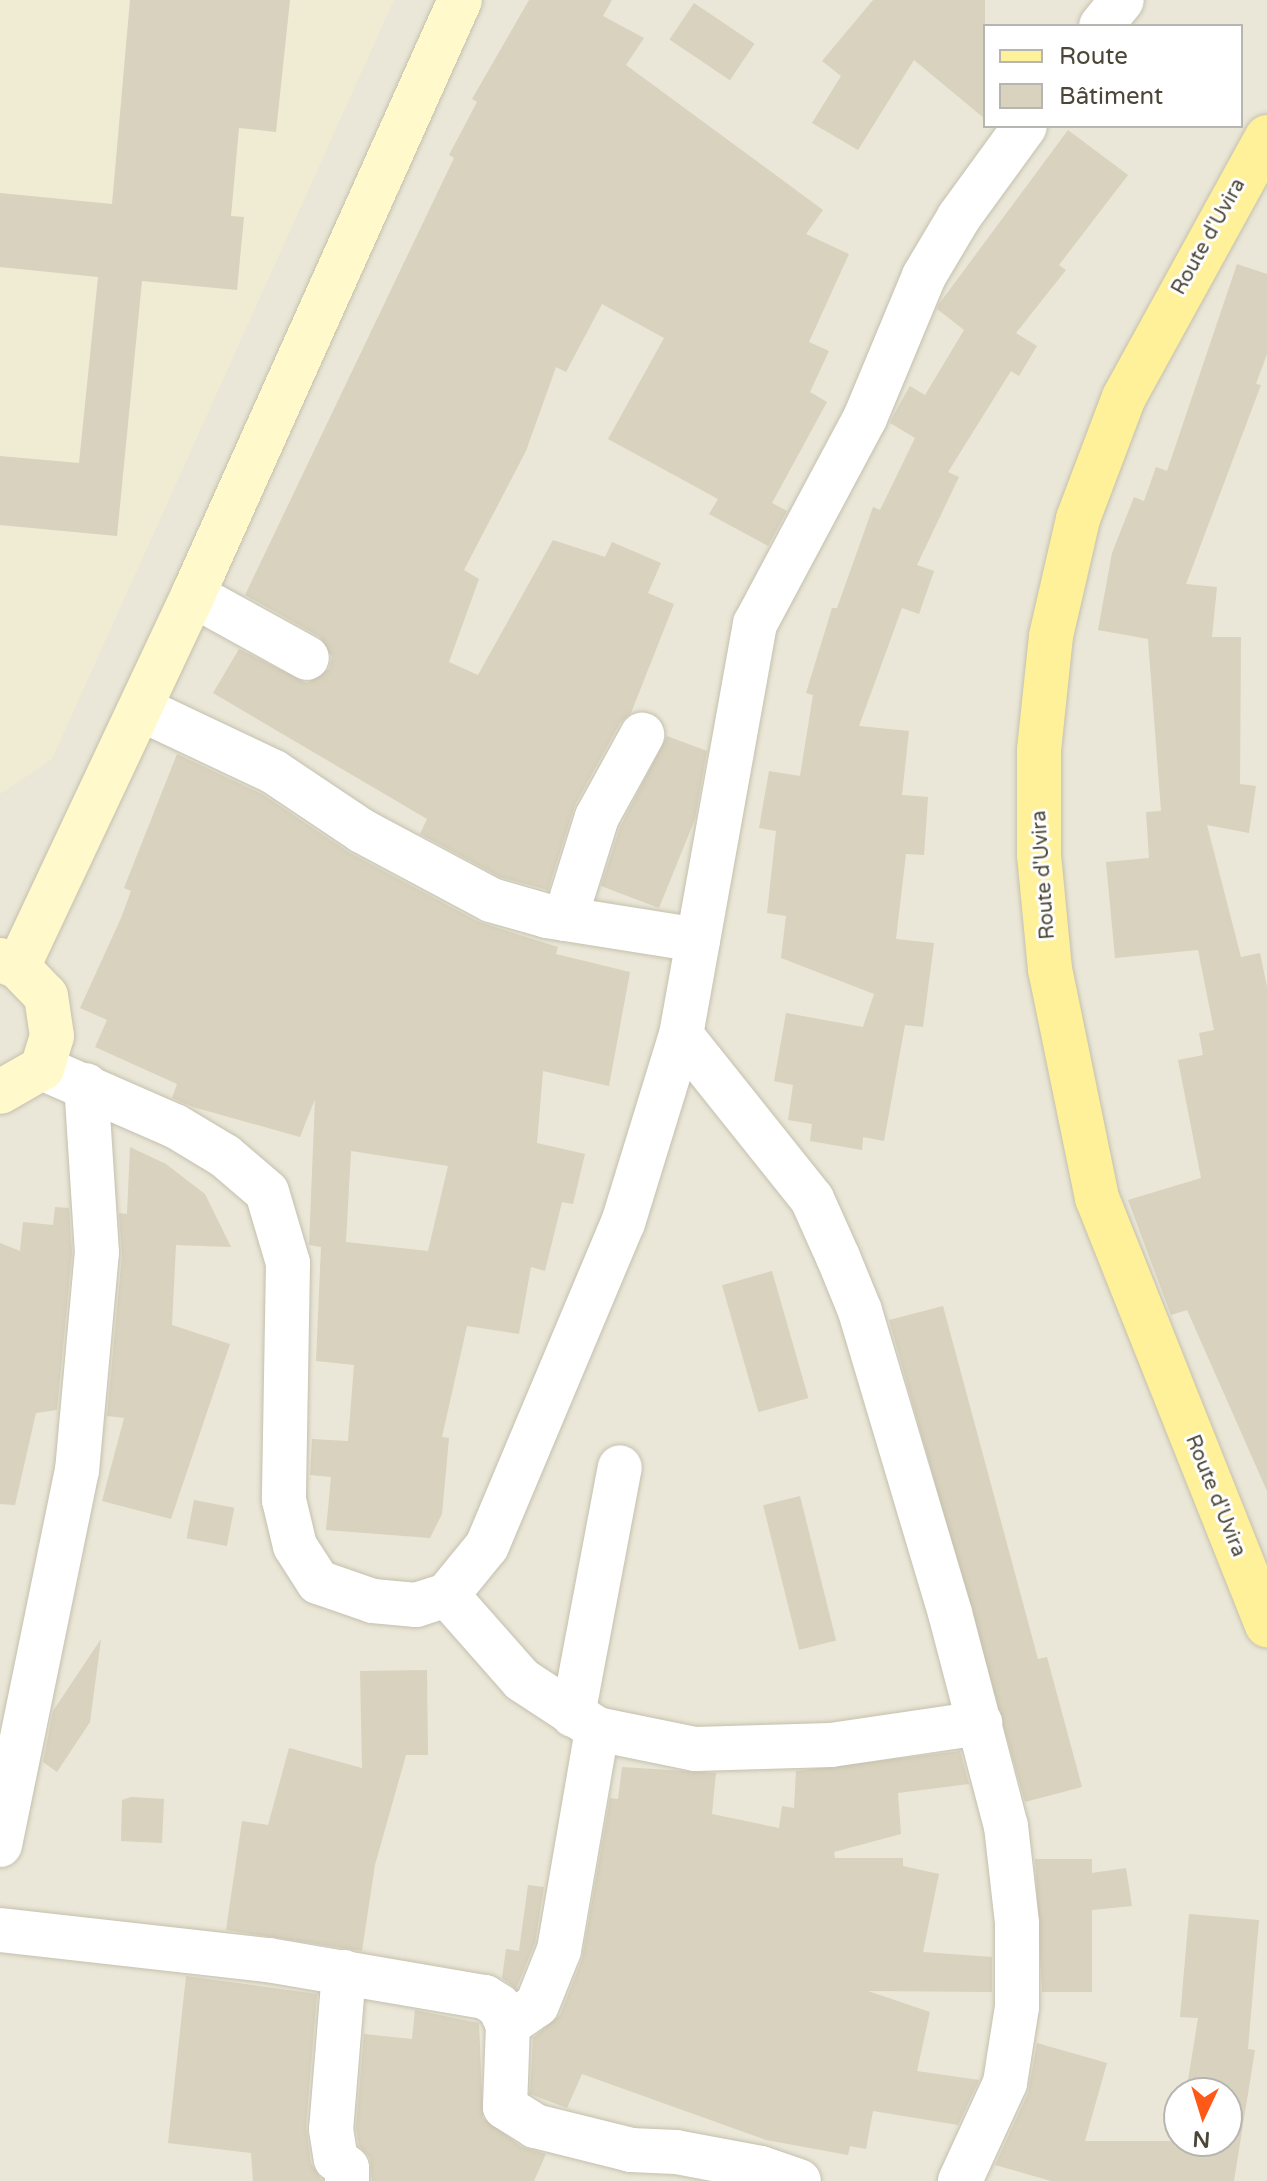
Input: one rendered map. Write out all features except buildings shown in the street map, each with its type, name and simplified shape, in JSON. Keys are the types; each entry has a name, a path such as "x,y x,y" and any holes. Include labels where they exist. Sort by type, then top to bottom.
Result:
{"main road":[{"name":"Route d'Uvira","path":"1267,137 1124,397 1078,519 1051,636 1039,750 1039,855 1050,969 1097,1198 1267,1625"}],"street":[{"path":"0,1092 42,1068 52,1016 46,996 9,964 141,709 460,0"},
{"path":"1103,24 1122,0"},
{"path":"42,1068 175,1126 225,1156 267,1192 288,1263 284,1500 295,1546 318,1582 373,1601 416,1605 447,1595 487,1546 611,1251 681,1035 755,624 865,418 924,276 959,217 1024,128"},
{"path":"193,595 307,658"},
{"path":"141,709 274,772 362,831 491,900 565,919 698,940"},
{"path":"565,919 597,817 642,735"},
{"path":"681,1035 812,1199 838,1257 860,1311 980,1723 1006,1826 1017,1923 1017,2007 1005,2083 960,2181"},
{"path":"0,1845 77,1471 97,1253 86,1085"},
{"path":"508,2025 537,2005 559,1950 585,1722 620,1467"},
{"path":"447,1595 522,1680 585,1722 695,1749 831,1745 980,1723"},
{"path":"0,1930 344,1972 485,1997 499,2006 508,2025 505,2107 557,2134 631,2150 674,2166 799,2181"},
{"path":"344,1972 331,2129 336,2159 347,2168 347,2181"}],"shaded area":[{"path":"0,0 1267,0 1267,2181 0,2181"},
{"path":"0,0 394,0 52,759 0,794"}]}
